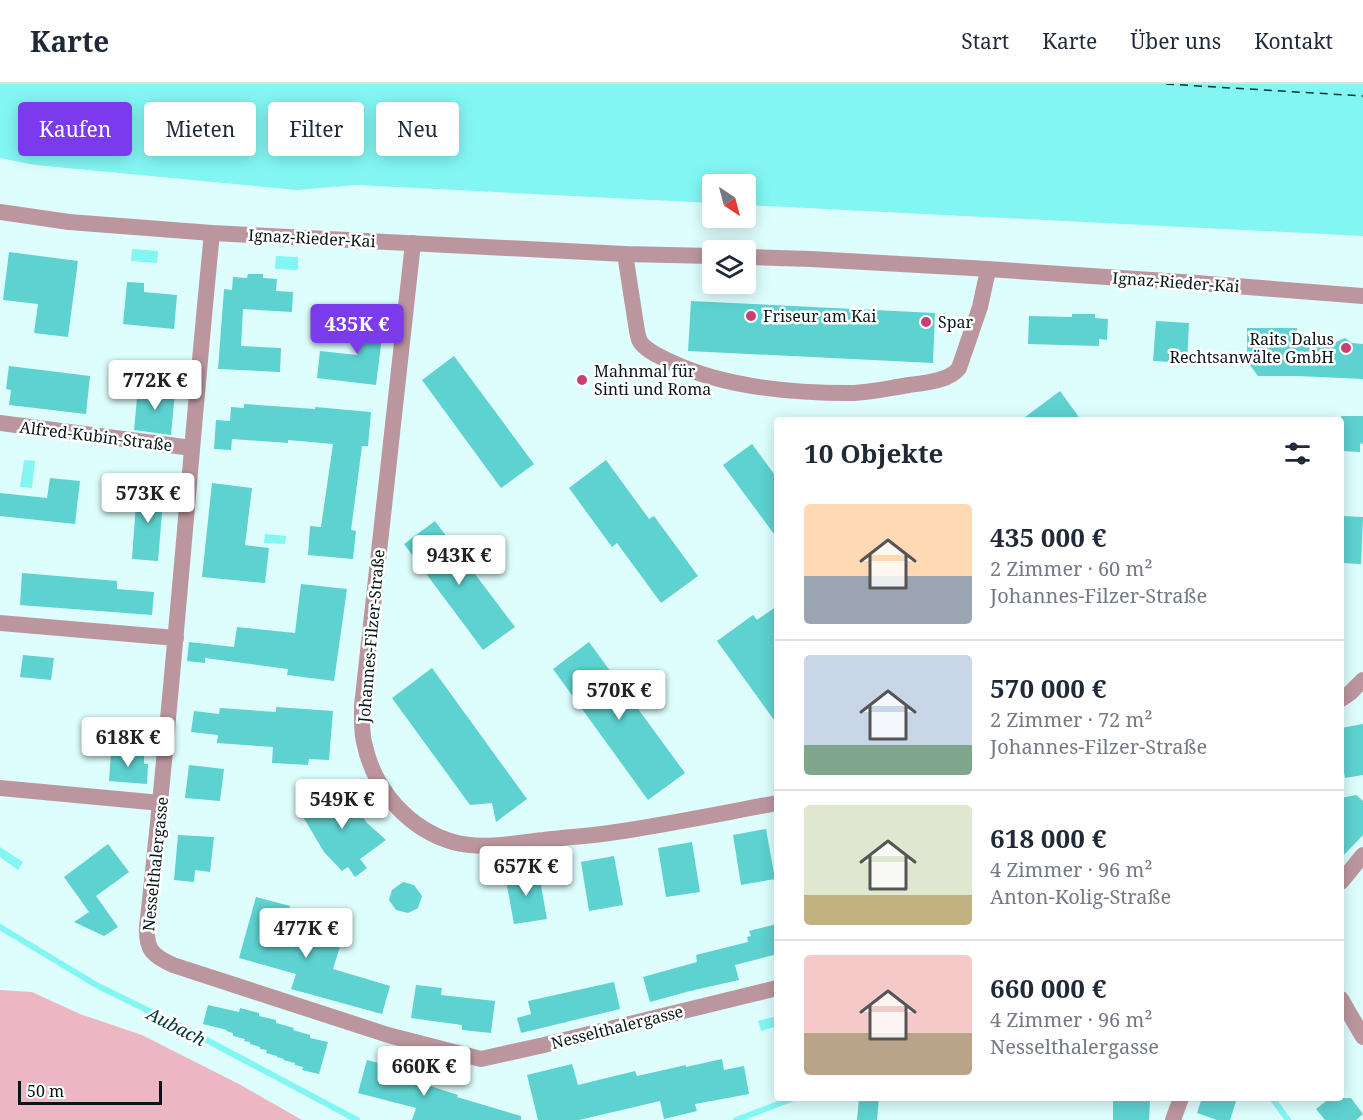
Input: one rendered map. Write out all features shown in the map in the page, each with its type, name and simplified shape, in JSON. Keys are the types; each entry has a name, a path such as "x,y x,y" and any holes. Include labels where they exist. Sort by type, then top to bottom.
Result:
{"street":[{"name":"Ignaz-Rieder-Kai","path":"0,212 69,222 212,233 625,254 702,256"},
{"name":"Nesselthalergasse","path":"212,233 161,803 147,934 151,950 157,957 173,964 388,1035 481,1059 774,989"},
{"name":"Johannes-Filzer-Straße","path":"413,243 362,706 364,745 371,768 378,781 398,807 426,830 455,842 483,846 615,832 774,804"},
{"path":"625,254 637,331 639,340 645,347 698,373 736,383 807,392 875,391 944,378 956,372 981,307 988,270"},
{"name":"Ignaz-Rieder-Kai","path":"756,257 823,259 1363,296"},
{"name":"Alfred-Kubin-Straße","path":"0,423 192,448"},
{"path":"0,623 176,638"},
{"path":"1344,697 1363,680"},
{"path":"0,789 161,803"},
{"path":"1344,878 1363,855"},
{"path":"1344,1004 1363,1037"},
{"path":"1173,1120 1180,1101"}],"shaded area":[{"path":"0,990 32,992 80,1014 142,1035 239,1084 302,1120 0,1120"}],"water":[{"path":"0,84 1363,84 1363,236 756,206 756,174 702,174 702,202 356,185 297,190 35,165 0,158"},
{"path":"132,249 158,251 157,263 131,261"},
{"path":"276,256 298,257 298,270 275,269"},
{"path":"325,306 343,308 339,333 322,330"},
{"path":"24,460 35,461 32,488 20,487"},
{"path":"265,534 286,536 285,544 264,543"},
{"path":"90,718 116,720 116,734 89,732"},
{"path":"0,847 23,862 18,870 0,857"},
{"path":"774,1017 774,1027 761,1031 758,1021"}],"building":[{"path":"9,252 78,261 68,337 34,333 38,304 3,300"},
{"path":"248,274 263,274 263,278 277,279 276,291 293,292 292,312 243,309 241,346 281,348 280,372 218,369 224,289 232,290 233,277 247,278"},
{"path":"127,282 144,283 144,292 177,295 174,329 123,324"},
{"path":"691,301 935,313 933,363 688,351"},
{"path":"362,310 385,313 376,385 317,378 320,351 357,355"},
{"path":"1072,314 1095,314 1095,318 1108,319 1107,340 1099,339 1099,346 1028,344 1029,316 1072,317"},
{"path":"1156,321 1189,323 1187,363 1153,361"},
{"path":"1247,328 1297,328 1297,340 1336,342 1345,338 1352,343 1363,344 1363,379 1258,376 1247,361"},
{"path":"454,356 534,464 501,488 422,380"},
{"path":"9,366 90,376 86,414 9,405 11,390 6,389"},
{"path":"138,388 175,392 171,435 134,430"},
{"path":"1060,391 1079,417 1025,417"},
{"path":"244,404 371,412 368,446 362,446 351,530 356,531 353,559 308,555 310,526 321,527 333,444 232,439 231,450 214,449 216,420 230,421 231,407 244,408"},
{"path":"1363,416 1363,444 1360,443 1360,452 1344,451 1344,417 1341,417"},
{"path":"752,444 774,474 774,534 723,465"},
{"path":"606,460 649,519 654,516 698,576 661,603 617,543 612,547 569,488"},
{"path":"50,478 80,481 75,524 0,516 0,493 47,498"},
{"path":"212,483 252,488 245,545 269,548 265,583 202,577"},
{"path":"137,488 164,489 158,561 132,559"},
{"path":"1344,516 1363,517 1361,564 1344,563"},
{"path":"435,521 515,627 483,650 404,544"},
{"path":"22,573 117,581 117,589 154,592 152,615 20,605"},
{"path":"301,584 347,589 334,681 287,675 288,669 205,658 205,663 187,661 189,642 234,647 237,627 295,633"},
{"path":"774,608 774,720 717,641 753,615 757,620"},
{"path":"589,642 685,773 648,800 553,669"},
{"path":"23,655 54,658 51,680 20,677"},
{"path":"432,668 527,799 496,822 492,803 470,805 392,698"},
{"path":"276,707 333,711 329,760 309,759 308,765 272,763 273,747 217,743 218,735 191,732 194,711 219,714 220,708 276,712"},
{"path":"1363,724 1363,775 1345,778 1344,727"},
{"path":"111,752 144,754 144,764 148,764 147,784 109,781"},
{"path":"189,765 224,769 220,801 185,798"},
{"path":"345,785 366,822 386,840 360,859 367,868 355,877 348,867 342,871 324,852 299,810"},
{"path":"1356,795 1363,801 1363,835 1344,855 1344,797"},
{"path":"766,829 774,879 741,885 733,835"},
{"path":"178,835 214,837 210,872 195,870 194,882 174,880"},
{"path":"692,842 700,892 666,897 658,848"},
{"path":"108,844 129,872 96,896 118,927 104,936 74,922 89,912 64,877"},
{"path":"614,856 623,905 589,911 581,862"},
{"path":"538,869 547,919 514,924 505,875"},
{"path":"403,882 414,885 422,896 418,908 408,913 396,910 389,900 392,890"},
{"path":"256,897 290,906 285,923 342,940 333,969 390,986 382,1014 291,989 296,974 239,958"},
{"path":"774,925 774,955 735,965 739,980 650,1002 643,977 697,962 696,955 748,942 747,937 751,936 749,931"},
{"path":"614,982 620,1009 521,1033 517,1018 531,1014 528,1001"},
{"path":"416,985 442,988 441,995 495,1001 491,1033 462,1030 462,1025 411,1018"},
{"path":"208,1005 239,1012 240,1008 259,1013 259,1016 276,1020 276,1023 310,1035 310,1038 328,1042 319,1074 302,1070 303,1067 295,1063 266,1053 267,1050 233,1036 233,1033 227,1030 203,1024"},
{"path":"722,1059 724,1070 744,1066 749,1094 695,1104 697,1111 664,1119 660,1101 579,1120 538,1120 527,1075 572,1064 578,1085 635,1071 637,1076"},
{"path":"367,1060 401,1069 399,1076 458,1095 457,1097 521,1116 521,1120 412,1120 416,1108 358,1093"},
{"path":"1344,1098 1351,1098 1363,1114 1356,1120 1325,1120 1316,1109 1326,1101 1344,1101"},
{"path":"859,1101 879,1101 877,1120 857,1120"},
{"path":"1113,1101 1150,1101 1149,1120 1113,1120"},
{"path":"1201,1101 1236,1101 1230,1120 1217,1120 1197,1113"}],"waterway":[{"name":"Aubach","path":"0,927 98,986 186,1029 357,1120"},
{"name":"Aubach","path":"736,1120 786,1101"},
{"name":"Aubach","path":"1274,1101 1288,1120"}],"ferry route":[{"path":"1166,84 1363,96"}],"place":[{"name":"Friseur am Kai","path":"751,316"},
{"name":"Spar","path":"926,322"},
{"name":"Raits Dalus Rechtsanwälte GmbH","path":"1346,348"},
{"name":"Mahnmal für Sinti und Roma","path":"582,380"}]}
